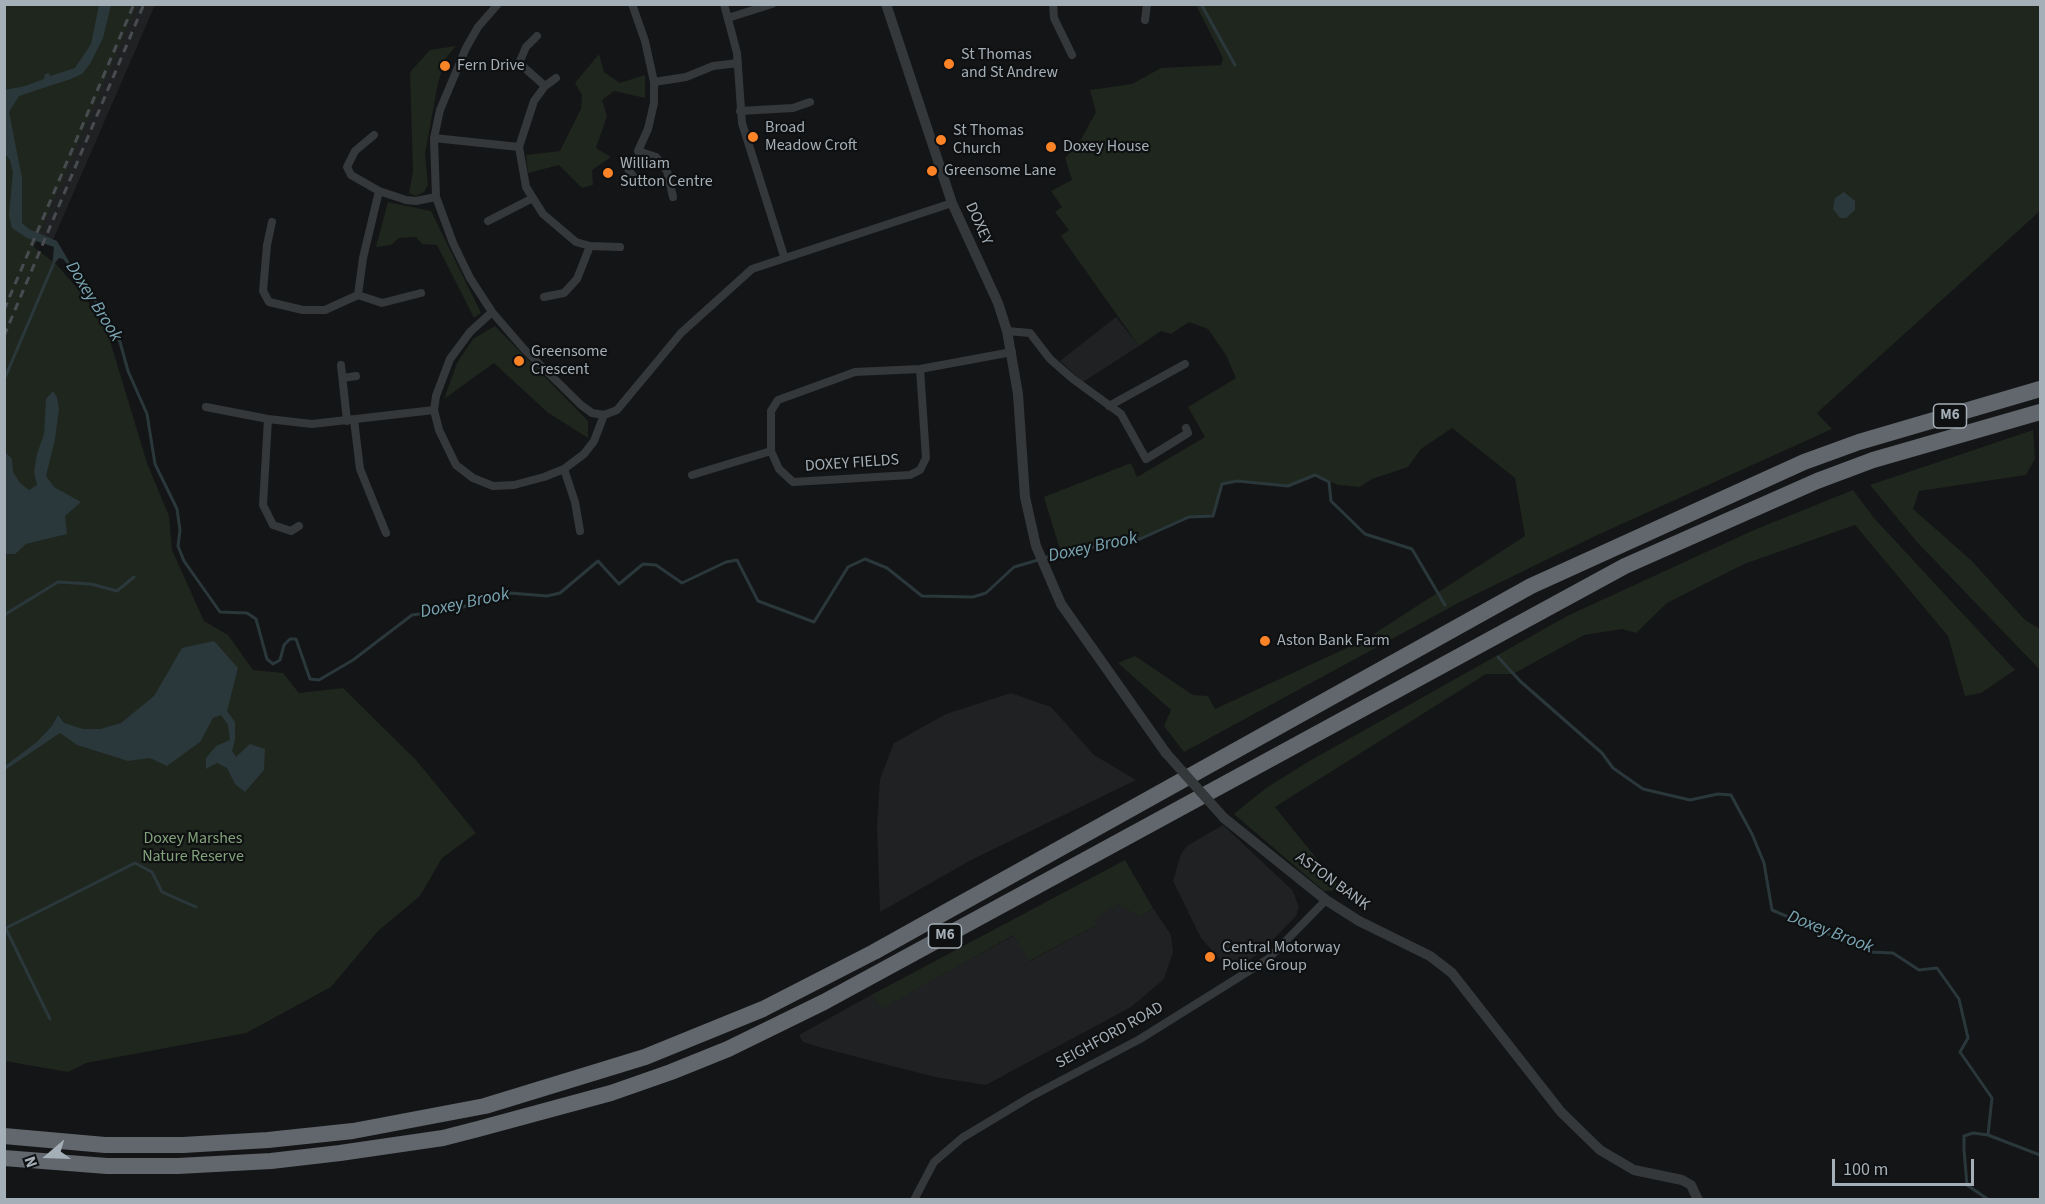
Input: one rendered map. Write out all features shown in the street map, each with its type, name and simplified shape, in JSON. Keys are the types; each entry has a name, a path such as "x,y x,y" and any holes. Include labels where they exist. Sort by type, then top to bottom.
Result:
{"highway":[{"name":"M6","path":"4,1136 105,1145 183,1145 268,1140 353,1131 446,1114 525,1095 645,1057 763,1009 874,952 1532,586 1804,462 1859,442 2040,389"},
{"name":"M6","path":"4,1158 107,1166 178,1166 271,1161 340,1153 443,1138 611,1093 671,1072 728,1049 824,1002 1625,566 1817,481 1874,460 2040,412"}],"street":[{"path":"498,4 478,27 452,75 434,138 436,197 470,278 492,312 524,349 581,405 592,413 604,415"},
{"path":"632,4 645,40 654,82 654,103 648,129 638,151 656,157 667,171 673,197"},
{"path":"724,4 738,63 741,111 746,136 784,256"},
{"path":"728,18 772,4"},
{"name":"DOXEY","path":"886,4 952,203 998,303 1012,352"},
{"path":"1053,4 1054,18 1072,55"},
{"path":"1145,20 1147,4"},
{"path":"537,36 526,47 519,63 545,86"},
{"path":"654,82 686,77 713,66 738,63"},
{"path":"556,78 545,86 529,111 519,147 522,174 531,199 553,225 576,242 590,246 620,247"},
{"path":"741,111 793,108 810,102"},
{"path":"374,135 355,151 347,167 351,175 379,190 416,201 436,197"},
{"path":"434,138 519,147"},
{"path":"624,163 637,182"},
{"path":"358,295 363,258 379,190"},
{"path":"488,221 531,199"},
{"path":"492,312 470,332 450,359 440,380 435,410 445,446 456,465 473,478 493,486 513,485 564,469 584,454 594,441 604,415 624,403 681,333 740,278 761,264 952,203"},
{"path":"272,222 267,245 263,291 269,302 303,310 325,310 358,295 382,303 421,293"},
{"path":"544,297 564,293 577,279 590,246"},
{"path":"1007,332 1030,333 1050,359 1121,414 1146,459 1188,433 1186,428"},
{"path":"692,475 771,451 771,411 778,400 855,372 920,369 1012,352"},
{"name":"ASTON BANK","path":"1012,352 1018,394 1025,497 1036,546 1049,580 1061,604 1166,753 1224,818 1326,900 1359,921 1430,957 1452,973 1581,1134 1611,1158 1634,1170 1682,1180 1690,1185 1698,1200"},
{"path":"1109,406 1185,364"},
{"path":"341,365 360,469 386,533"},
{"name":"DOXEY FIELDS","path":"771,451 779,469 793,482 910,475 920,470 926,458 920,369"},
{"path":"342,378 356,376"},
{"path":"216,408 218,398"},
{"path":"206,407 268,419 312,424 435,410"},
{"path":"268,419 263,505 273,525 295,528"},
{"path":"564,469 575,502 580,531"},
{"name":"SEIGHFORD ROAD","path":"914,1200 934,1162 962,1138 1030,1097 1140,1039 1268,959 1326,900"}],"shaded area":[{"path":"99,5 111,5 103,38 90,64 82,74 19,96 9,112 22,178 22,223 29,229 57,241 80,280 63,259 59,258 52,267 54,247 27,238 12,228 9,215 13,172 10,160 5,154 5,90 44,79 45,74 49,73 50,76 75,68 91,44"},
{"path":"118,5 155,5 53,240 29,229"},
{"path":"1844,192 1855,201 1855,210 1846,218 1840,218 1833,209 1835,198"},
{"path":"1116,317 1139,346 1083,382 1060,361"},
{"path":"53,391 57,397 59,409 46,476 54,487 81,502 65,516 67,534 26,544 15,554 5,554 5,455 6,453 12,459 13,472 20,483 29,490 37,485 34,472 44,434 46,399"},
{"path":"214,641 238,668 227,711 235,722 235,740 232,751 236,757 250,744 265,749 264,770 245,792 235,784 227,768 217,763 206,769 206,758 216,746 230,740 228,725 221,715 213,718 200,742 167,766 150,758 128,761 77,745 60,733 5,770 5,766 37,742 52,726 58,715 64,723 83,729 100,729 121,723 154,696 182,648"},
{"path":"1011,693 1051,707 1094,755 1136,780 971,860 880,912 877,825 880,779 894,743 946,714"},
{"path":"1223,825 1292,890 1299,907 1296,916 1263,950 1244,964 1229,970 1201,938 1173,881 1181,854 1187,846"},
{"path":"1118,903 1140,917 1153,908 1171,935 1173,952 1164,979 1131,1007 986,1085 935,1077 826,1049 803,1042 799,1035 873,994 881,1008 1015,935 1030,961 1097,925 1093,919"}],"green space":[{"name":"Doxey Marshes Nature Reserve","path":"4,5 137,5 34,247 56,264 85,297 108,334 147,463 169,516 172,550 204,621 228,635 253,670 283,673 299,693 343,688 416,760 476,833 442,858 420,896 378,931 331,987 246,1033 86,1063 68,1072 5,1061"},
{"path":"1196,5 2040,5 2040,211 1817,413 1832,429 1593,537 1460,602 1184,752 1164,726 1171,710 1118,663 1135,656 1193,695 1208,696 1215,709 1366,639 1525,536 1515,478 1452,428 1421,449 1408,467 1372,479 1360,487 1338,485 1315,475 1288,486 1237,481 1222,484 1213,516 1189,517 1131,543 1075,549 1061,553 1044,497 1131,463 1137,477 1205,437 1188,407 1236,378 1226,355 1208,329 1189,322 1171,334 1161,331 1139,346 1061,236 1069,230 1055,212 1062,207 1051,191 1072,180 1065,158 1079,143 1096,112 1090,90 1132,84 1161,68 1221,65 1223,58"},
{"path":"456,46 445,59 438,83 425,154 428,185 424,192 416,196 409,193 413,172 410,72 430,50"},
{"path":"599,54 604,72 620,83 645,75 645,98 614,91 602,100 607,116 596,148 611,157 592,170 593,185 582,188 559,165 528,173 526,155 560,151 581,109 582,95 575,83"},
{"path":"388,202 431,211 481,313 474,318 437,245 422,244 416,237 399,238 391,245 376,247"},
{"path":"495,326 588,421 588,438 547,412 494,363 444,399 457,363 473,339"},
{"path":"2033,430 2035,459 2026,475 1919,491 1913,509 1972,561 2025,620 2040,629 2040,670 1917,542 1870,485"},
{"path":"1853,490 1874,518 2015,670 1981,693 1965,696 1948,636 1855,525 1744,564 1667,603 1636,633 1622,629 1584,635 1513,674 1486,674 1275,807 1342,890 1324,891 1234,814 1266,788 1306,763 1567,616 1754,530"},
{"path":"1125,860 1153,908 1140,917 1118,904 1094,919 1097,925 1029,961 1014,935 881,1009 873,994"}],"waterway":[{"path":"1201,4 1235,65"},
{"path":"4,380 53,265"},
{"name":"Doxey Brook","path":"79,278 104,313 120,342 128,371 147,414 155,464 177,509 180,530 178,546 184,561 220,612 247,613 256,619 267,659 273,664 280,660 284,645 290,639 296,639 310,679 319,680 353,660 412,615 456,609 510,593 547,596 560,593 598,561 619,584 643,564 656,565 682,583 726,562 737,560 758,601 814,622 848,567 865,559 887,568 922,596 973,597 986,593 1014,567 1038,560"},
{"name":"Doxey Brook","path":"1044,558 1075,549 1131,543 1189,517 1213,516 1222,484 1237,481 1288,486 1315,475 1329,482 1331,501 1365,534 1412,549 1445,605"},
{"path":"4,615 58,582 91,584 117,591 134,577"},
{"name":"Doxey Brook","path":"1498,657 1520,681 1602,753 1613,768 1643,789 1690,800 1718,794 1731,795 1752,834 1764,863 1772,910 1870,952 1893,953 1919,970 1937,968 1959,999 1968,1038 1960,1052 1992,1098 1988,1135 1973,1133 1964,1136 1967,1185 1989,1200"},
{"path":"4,929 135,863 152,872 162,892 196,907"},
{"path":"6,929 50,1019"},
{"path":"1988,1135 2040,1155"}],"railway":[{"path":"4,310 134,4"},
{"path":"4,336 144,4"}],"place":[{"name":"St Thomas and St Andrew","path":"949,64"},
{"name":"Fern Drive","path":"445,66"},
{"name":"Broad Meadow Croft","path":"753,137"},
{"name":"St Thomas Church","path":"941,140"},
{"name":"Doxey House","path":"1051,147"},
{"name":"Greensome Lane","path":"932,171"},
{"name":"William Sutton Centre","path":"608,173"},
{"name":"Greensome Crescent","path":"519,361"},
{"name":"Aston Bank Farm","path":"1265,641"},
{"name":"Central Motorway Police Group","path":"1210,957"}]}
